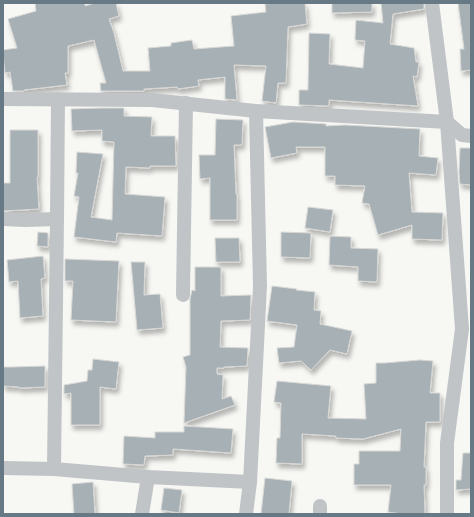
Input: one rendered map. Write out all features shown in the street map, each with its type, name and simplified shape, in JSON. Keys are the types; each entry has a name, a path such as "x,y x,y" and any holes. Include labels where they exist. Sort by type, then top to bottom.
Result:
{"street":[{"path":"432,3 447,122 466,330 447,443 447,514"},
{"path":"3,99 152,100 256,111 447,122 462,135 471,136"},
{"path":"54,469 58,99"},
{"path":"183,295 186,103"},
{"path":"246,514 250,482 260,286 256,111"},
{"path":"3,219 57,219"},
{"path":"3,468 54,469 148,477 250,482"},
{"path":"142,514 148,477"}],"building":[{"path":"35,3 85,3 85,6 95,3 116,3 119,16 109,19 123,71 150,71 148,48 171,46 171,43 192,40 194,49 234,46 231,16 266,12 265,4 305,3 307,24 288,27 286,83 278,83 276,103 262,101 266,66 234,65 237,100 225,99 225,77 198,80 199,86 178,89 177,87 144,89 144,91 101,91 100,83 106,83 94,40 68,46 68,73 65,73 67,85 24,91 13,91 10,72 5,73 3,54 3,50 17,48 8,19 36,11"},
{"path":"332,3 372,3 372,12 332,13"},
{"path":"381,3 424,3 424,9 393,14 390,44 414,48 416,62 419,62 417,77 413,76 418,106 329,100 329,106 299,105 299,90 308,90 309,33 330,34 329,64 363,68 365,41 355,40 356,20 383,23"},
{"path":"458,3 471,3 471,70 461,71 460,49 464,49"},
{"path":"124,108 124,116 152,117 151,136 175,136 176,166 150,166 150,168 126,167 125,194 165,197 162,236 117,233 116,242 74,237 79,197 74,196 78,173 76,173 77,152 103,154 91,217 112,220 114,142 102,141 102,130 72,131 71,109"},
{"path":"216,119 243,120 242,145 234,145 237,220 210,220 210,178 200,179 199,155 215,155"},
{"path":"293,122 326,124 326,126 345,125 420,129 419,156 438,158 436,175 409,173 412,212 443,213 442,240 412,239 412,225 378,235 369,204 362,203 365,186 335,185 335,176 325,176 325,147 296,147 297,153 271,158 265,127"},
{"path":"10,130 38,130 37,177 39,209 3,211 3,183 10,183"},
{"path":"460,148 471,148 471,185 460,184"},
{"path":"308,207 333,210 330,232 305,228"},
{"path":"38,232 48,233 48,247 37,246"},
{"path":"281,232 311,233 310,258 281,257"},
{"path":"330,236 351,237 351,248 378,249 377,282 358,281 358,267 329,265"},
{"path":"215,238 239,238 240,262 216,262"},
{"path":"43,256 45,278 41,279 43,316 20,318 18,281 9,282 7,260"},
{"path":"65,259 119,261 116,322 71,320 73,281 65,281"},
{"path":"131,262 145,262 144,295 160,294 163,328 137,330"},
{"path":"195,267 221,267 221,296 251,295 250,320 221,321 220,347 248,348 247,366 217,368 217,374 223,375 222,399 231,396 235,405 184,423 186,367 183,357 190,355 190,299 192,290 195,291"},
{"path":"272,286 315,292 314,310 321,311 320,324 352,331 347,354 330,350 311,370 301,361 279,363 277,348 294,347 297,325 267,321"},
{"path":"93,359 119,362 116,389 100,387 100,425 71,425 71,393 64,394 64,385 87,381 88,370 92,370"},
{"path":"420,360 433,361 430,393 440,393 440,422 426,422 424,467 426,467 426,485 424,485 425,514 402,514 388,512 391,485 354,485 354,464 359,464 359,451 400,451 401,429 363,439 336,438 336,436 302,434 302,464 276,463 277,438 280,438 281,403 274,402 277,381 331,386 328,418 366,419 364,384 376,383 376,363"},
{"path":"45,366 45,387 19,388 3,386 3,367"},
{"path":"184,426 233,429 231,453 173,449 173,455 145,456 144,465 123,464 124,436 155,438 155,432 184,432"},
{"path":"463,453 471,453 471,489 456,490 456,480 461,480"},
{"path":"265,478 292,481 289,514 261,514"},
{"path":"93,482 95,514 74,514 72,484"},
{"path":"164,488 182,490 179,513 161,510"}]}
